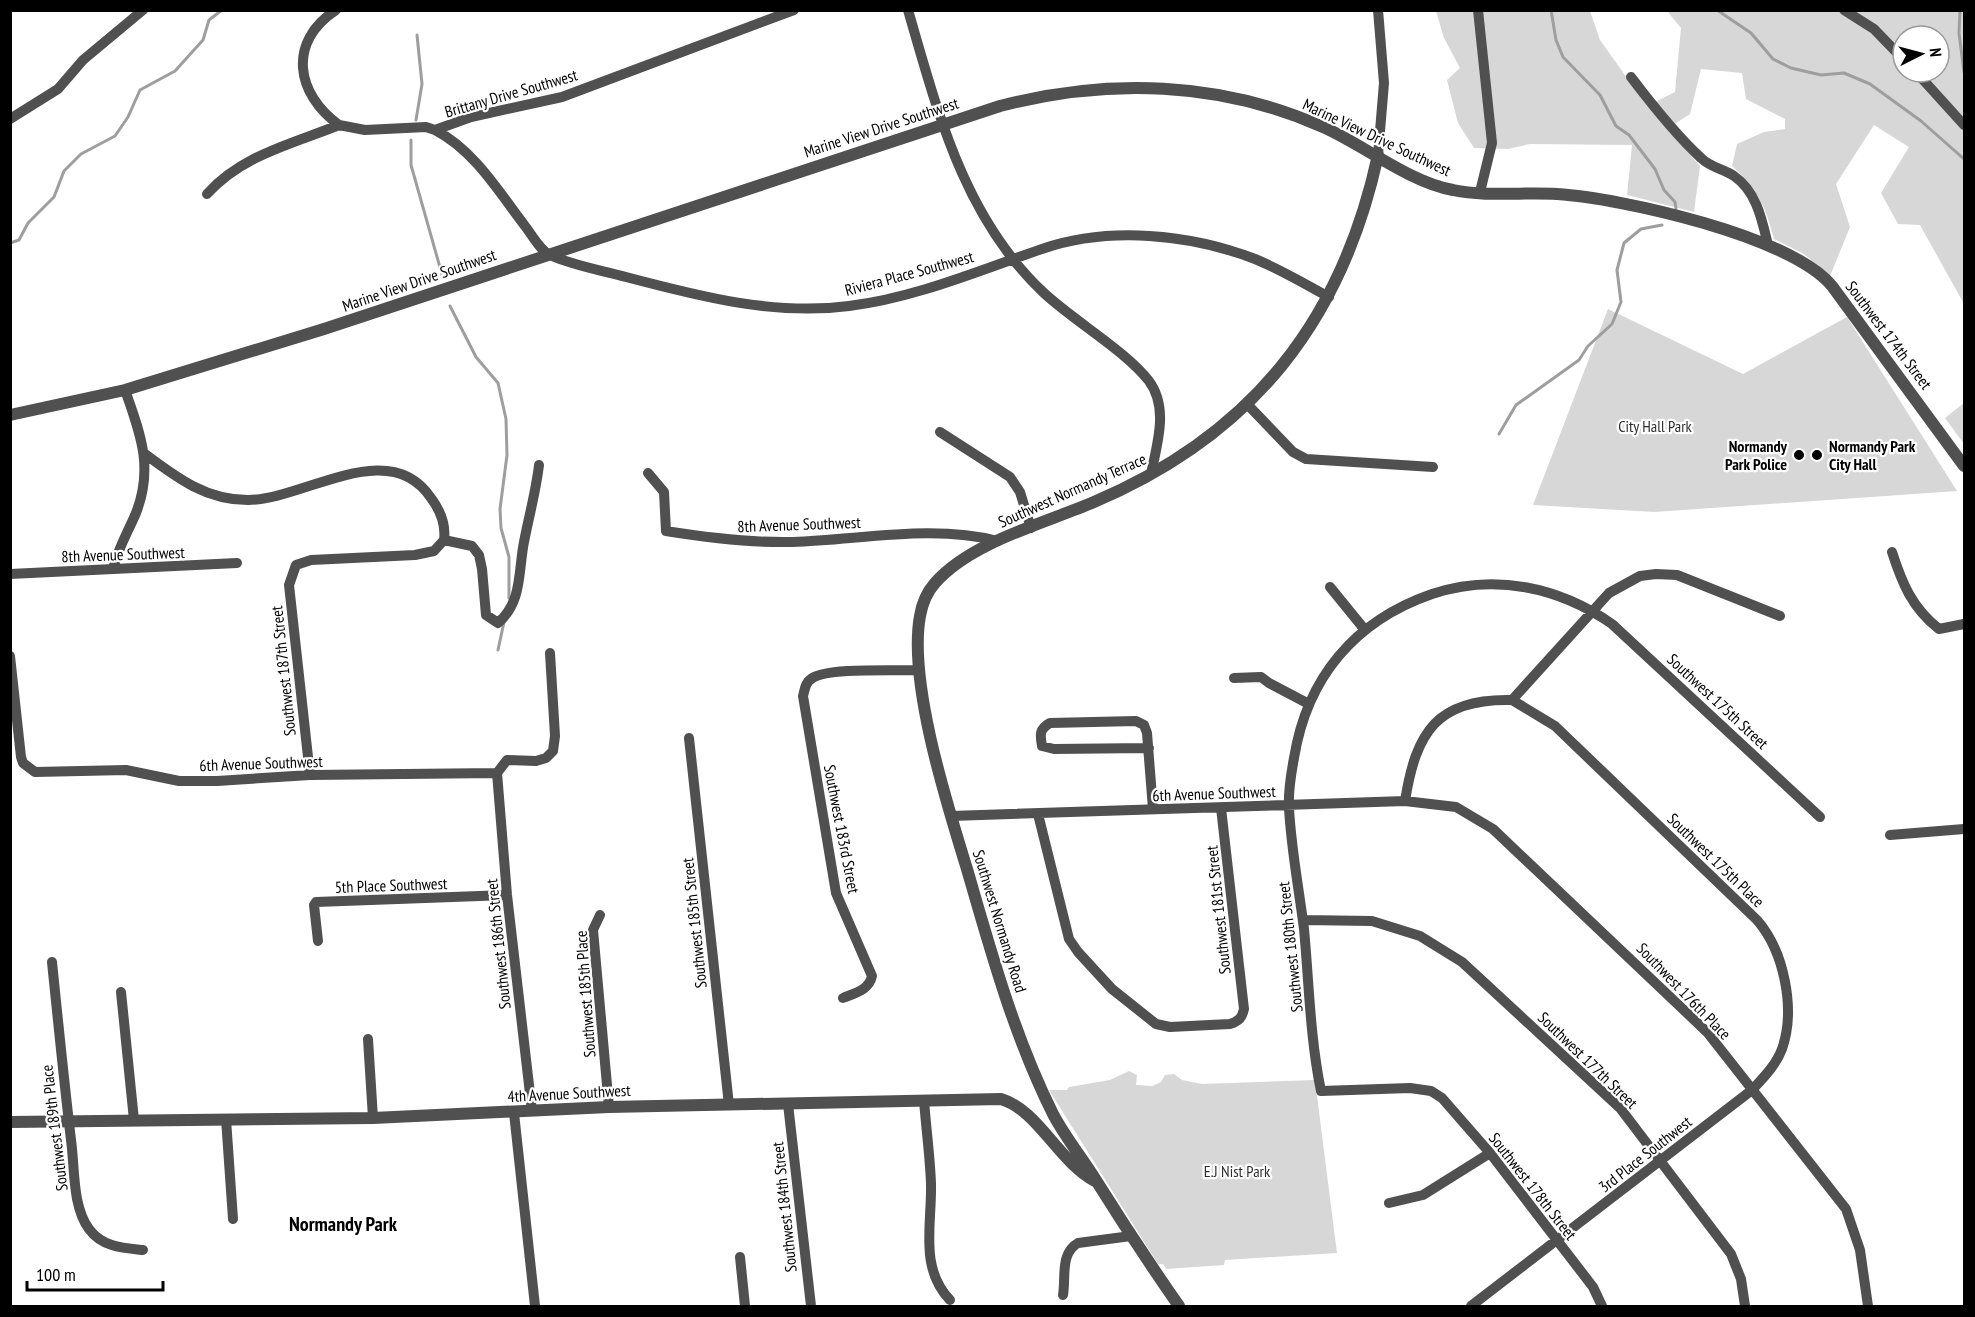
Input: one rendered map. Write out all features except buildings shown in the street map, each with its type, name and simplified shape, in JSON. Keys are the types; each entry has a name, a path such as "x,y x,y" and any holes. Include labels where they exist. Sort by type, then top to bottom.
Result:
{"street":[{"path":"10,119 58,89 83,60 143,10"},
{"path":"336,10 325,17 308,38 304,52 303,72 315,102 339,126"},
{"name":"Brittany Drive Southwest","path":"207,194 225,175 251,160 339,126 353,129 426,127 435,130 471,117 562,97 794,10"},
{"path":"908,10 942,124 980,212 1013,260 1044,293 1149,381 1160,411 1151,474"},
{"name":"Southwest Normandy Terrace","path":"998,541 1099,500 1183,456 1247,404 1298,346 1329,297 1352,248 1367,205 1378,155 1384,82 1378,10"},
{"path":"1478,10 1492,144 1480,192"},
{"path":"1844,10 1874,29 1891,47"},
{"path":"1631,77 1699,157 1746,186 1761,214 1768,245"},
{"path":"1927,84 1965,125"},
{"name":"Marine View Drive Southwest","path":"10,415 125,390 324,329 942,124 1038,96 1118,87 1160,87 1238,98 1284,112 1323,127 1438,186 1454,190 1558,194 1613,202 1663,212 1768,245"},
{"path":"435,130 454,141 483,171 548,254"},
{"name":"Riviera Place Southwest","path":"548,254 698,296 778,307 826,308 850,306 898,296 1044,248 1081,239 1158,237 1213,246 1256,259 1329,297"},
{"name":"Southwest 174th Street","path":"1768,245 1812,267 1829,282 1965,466"},
{"path":"113,569 118,549 136,511 142,491 145,454 125,390"},
{"path":"1247,404 1293,452 1306,459 1433,467"},
{"path":"940,432 1010,477 1020,492 1031,528"},
{"path":"145,454 197,490 217,497 248,500 278,496 360,471 375,470 406,476 422,486 439,509 444,528 444,540 472,546 479,555 486,615 498,623 507,615 520,581 523,545 539,465"},
{"name":"8th Avenue Southwest","path":"648,473 664,492 666,531 734,541 793,542 891,535 978,536 998,541"},
{"name":"Southwest 187th Street","path":"310,775 289,585 296,565 311,560 416,555 434,551 444,540"},
{"name":"Southwest Normandy Road","path":"998,541 952,569 935,583 924,599 920,618 920,670 932,740 951,816 998,975 1024,1053 1055,1117 1179,1306"},
{"path":"1892,552 1903,586 1915,607 1939,629 1965,624"},
{"name":"8th Avenue Southwest","path":"10,574 237,562"},
{"path":"1405,801 1411,764 1419,745 1434,724 1465,705 1484,699 1512,700 1592,610 1625,582 1656,574 1677,575 1780,616"},
{"name":"Southwest 175th Street","path":"1365,630 1391,612 1446,590 1472,586 1526,586 1555,593 1592,610 1640,648 1820,817"},
{"path":"1329,587 1365,630"},
{"name":"Southwest 180th Street","path":"1365,630 1338,656 1307,703 1298,735 1289,806 1320,1085 1321,1091 1410,1088 1431,1091"},
{"path":"497,773 507,760 536,761 546,758 553,751 555,736 550,653"},
{"name":"6th Avenue Southwest","path":"10,656 21,757 28,769 40,773 126,770 179,781 310,775 497,773"},
{"name":"Southwest 183rd Street","path":"843,998 864,989 872,976 836,893 803,696 809,680 826,673 920,670"},
{"path":"1234,678 1262,677 1269,684 1307,703"},
{"name":"Southwest 175th Place","path":"1512,700 1555,726 1767,931 1781,967 1787,1012 1785,1035 1782,1048 1769,1071 1752,1090"},
{"path":"1149,748 1054,749 1042,746 1040,734 1043,727 1050,723 1136,721 1144,725 1148,733 1149,748 1153,809"},
{"name":"Southwest 185th Street","path":"689,738 729,1105"},
{"name":"Southwest 186th Street","path":"497,773 507,895 532,1111"},
{"name":"6th Avenue Southwest","path":"951,816 1405,801 1438,803 1475,816"},
{"name":"Southwest 181st Street","path":"1038,814 1069,939 1112,989 1156,1024 1170,1027 1230,1024 1238,1021 1244,1009 1221,808"},
{"name":"Southwest 176th Place","path":"1475,816 1514,847 1707,1032 1846,1209 1860,1250 1868,1306"},
{"path":"1890,835 1965,829"},
{"name":"5th Place Southwest","path":"318,941 314,905 316,902 507,895"},
{"name":"Southwest 185th Place","path":"600,915 593,930 609,1107"},
{"name":"Southwest 177th Street","path":"1303,920 1372,921 1420,936 1462,962 1620,1108 1731,1254 1740,1273 1745,1306"},
{"name":"Southwest 189th Place","path":"52,962 67,1120 79,1205 85,1223 91,1232 110,1245 143,1250"},
{"path":"121,992 134,1120"},
{"path":"368,1039 373,1118"},
{"name":"3rd Place Southwest","path":"1471,1306 1752,1090"},
{"name":"Southwest 178th Street","path":"1431,1091 1450,1106 1490,1153 1556,1242 1593,1287 1602,1306"},
{"name":"4th Avenue Southwest","path":"10,1122 373,1118 609,1107 989,1099 1013,1102 1022,1109 1066,1160 1096,1181"},
{"path":"924,1100 931,1185 928,1240 933,1275 939,1289 950,1300"},
{"name":"Southwest 184th Street","path":"788,1104 811,1306"},
{"path":"514,1113 535,1306"},
{"path":"226,1119 233,1219"},
{"path":"1389,1203 1423,1195 1490,1153"},
{"path":"1063,1295 1067,1252 1072,1246 1078,1243 1131,1236"},
{"path":"740,1257 745,1306"}],"green space":[{"path":"1436,11 1590,11 1600,40 1647,106 1675,92 1681,28 1667,11 1964,11 1964,304 1920,225 1898,224 1881,193 1909,147 1874,125 1836,184 1850,227 1830,276 1804,254 1774,239 1759,199 1732,166 1737,144 1764,132 1785,129 1785,119 1746,99 1742,73 1701,69 1690,114 1667,129 1700,166 1694,212 1627,195 1632,145 1530,144 1508,149 1474,148 1458,123 1447,80 1460,68 1444,38"},
{"name":"City Hall Park","path":"1608,309 1743,374 1847,317 1957,491 1654,512 1533,505"},
{"path":"1964,403 1964,444 1945,418"},
{"name":"E.J Nist Park","path":"1129,1071 1137,1075 1136,1085 1152,1086 1161,1082 1165,1075 1174,1074 1182,1080 1202,1084 1315,1080 1337,1253 1225,1260 1224,1265 1166,1269 1163,1264 1158,1264 1049,1090 1067,1090 1069,1087 1110,1080"}],"waterway":[{"path":"10,243 19,240 28,223 54,197 64,171 81,154 115,136 128,117 140,90 175,71 203,40 209,20 222,10"},
{"path":"1551,10 1556,40 1563,57 1600,95 1616,126 1629,135 1655,169 1664,190 1675,202 1676,209"},
{"path":"1717,10 1751,33 1773,59 1791,68 1821,75 1844,73 1870,84 1921,121 1964,159"},
{"path":"1960,10 1959,33 1964,72"},
{"path":"416,120 422,84 417,35"},
{"path":"411,140 411,165 443,278"},
{"path":"1499,434 1516,405 1579,360 1588,346 1612,324 1621,302 1617,270 1624,243 1641,229 1662,225"},
{"path":"450,306 476,357 498,383 506,419 507,455 500,509 501,528 509,557 509,598"},
{"path":"498,650 504,622"}],"place":[{"name":"Normandy Park Police","path":"1799,455"},
{"name":"Normandy Park City Hall","path":"1817,455"}],"district":[{"name":"Normandy Park","path":"343,1224"}]}
